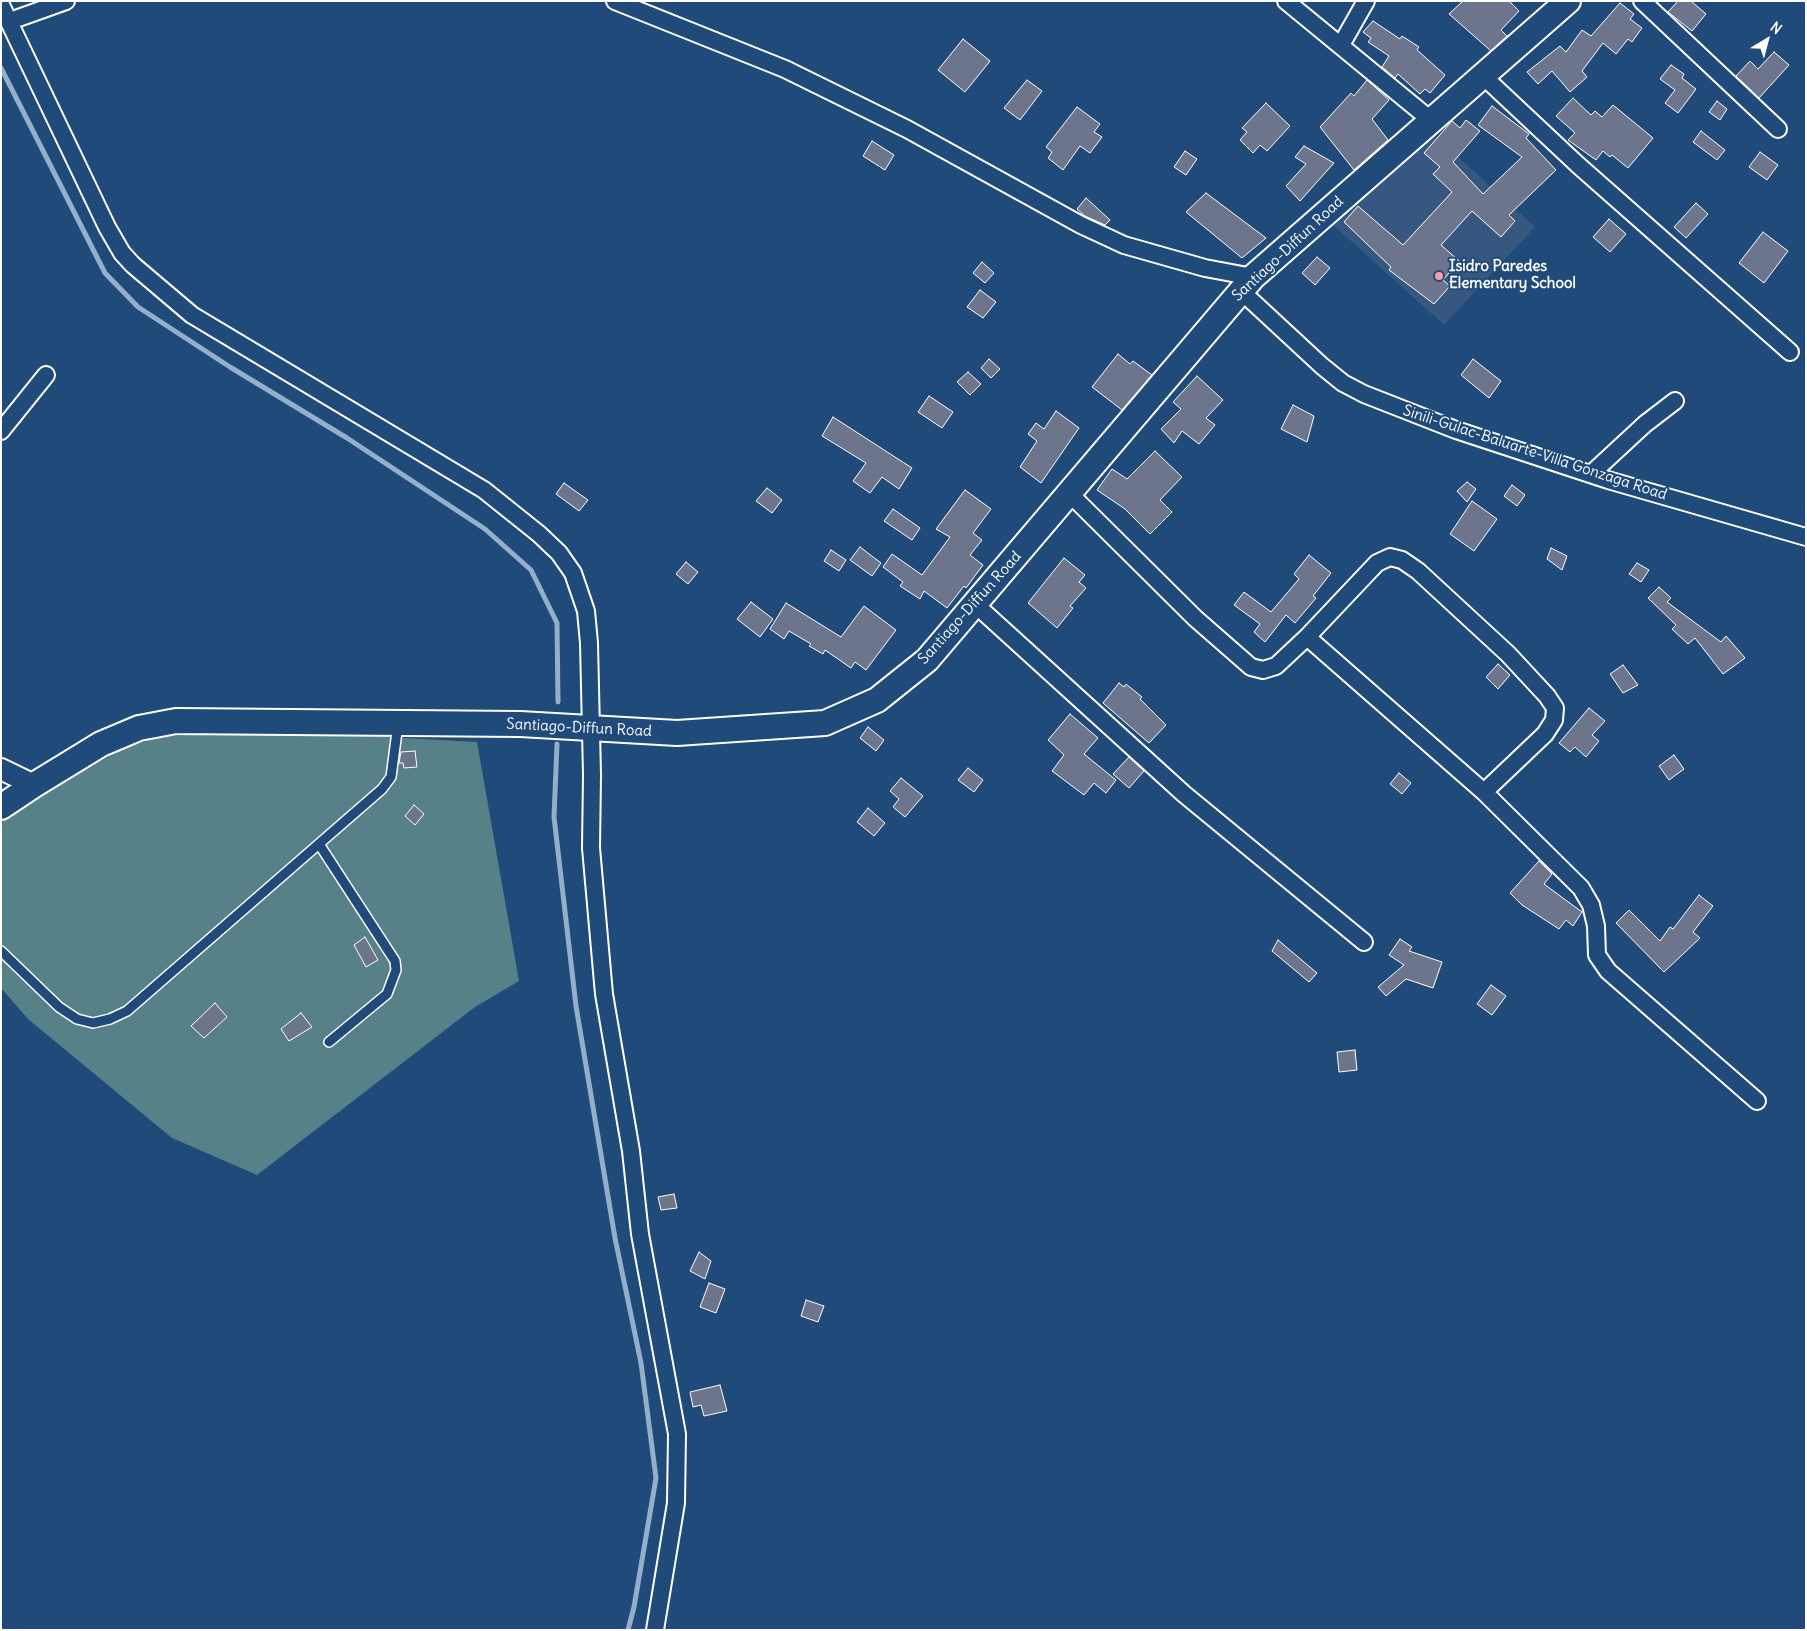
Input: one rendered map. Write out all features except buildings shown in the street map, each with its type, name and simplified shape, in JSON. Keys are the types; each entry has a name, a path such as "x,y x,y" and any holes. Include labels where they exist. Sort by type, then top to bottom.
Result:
{"main road":[{"name":"Santiago-Diffun Road","path":"1,808 34,785 101,744 139,728 176,721 520,724 677,733 825,724 877,700 927,660 976,605 1221,312 1247,284 1568,1"}],"street":[{"path":"10,21 66,1"},
{"path":"615,1 785,69 906,129 1081,225 1124,244 1196,265 1247,284"},
{"path":"1286,1 1432,121"},
{"path":"1341,45 1366,1"},
{"path":"1642,1 1778,129"},
{"path":"1,5 107,227 122,253 133,265 192,315 484,490 539,534 559,553 572,573 586,611 589,643 591,848 604,994 631,1151 640,1234 677,1434 676,1503 655,1630"},
{"path":"1482,75 1578,165 1790,352"},
{"name":"Sinili-Gulac-Baluarte-Villa Gonzaga Road","path":"1247,284 1322,366 1343,383 1364,394 1456,430 1591,474 1806,537"},
{"path":"1,431 46,374"},
{"path":"1591,474 1645,424 1674,401"},
{"path":"1070,494 1194,618 1251,667 1263,670 1276,666 1307,637 1377,563 1390,557 1402,560 1418,572 1508,654 1547,696 1555,708 1554,720 1545,734 1484,792"},
{"path":"976,605 1184,794 1364,942"},
{"path":"1307,637 1484,792 1581,888 1591,905 1596,926 1597,955 1608,971 1758,1101"},
{"path":"1,769 34,785"}],"lane":[{"path":"1,951 59,1007 71,1015 94,1023 110,1019 127,1011 382,789 390,777 398,724"},
{"path":"319,844 395,961 396,970 387,994 328,1042"}],"shaded area":[{"name":"Isidro Paredes Elementary School","path":"1432,133 1535,227 1444,325 1332,224"}],"green space":[{"path":"333,734 477,742 519,981 475,1007 257,1175 172,1138 28,1019 1,988 1,822 16,811 121,749 163,736"}],"waterway":[{"path":"1,68 105,273 138,307 230,367 347,438 485,529 531,570 557,623 558,702"},
{"path":"557,744 554,817 576,1006 615,1238 641,1363 656,1478 634,1607 628,1630"}],"place":[{"name":"Isidro Paredes Elementary School","path":"1439,276"}]}
